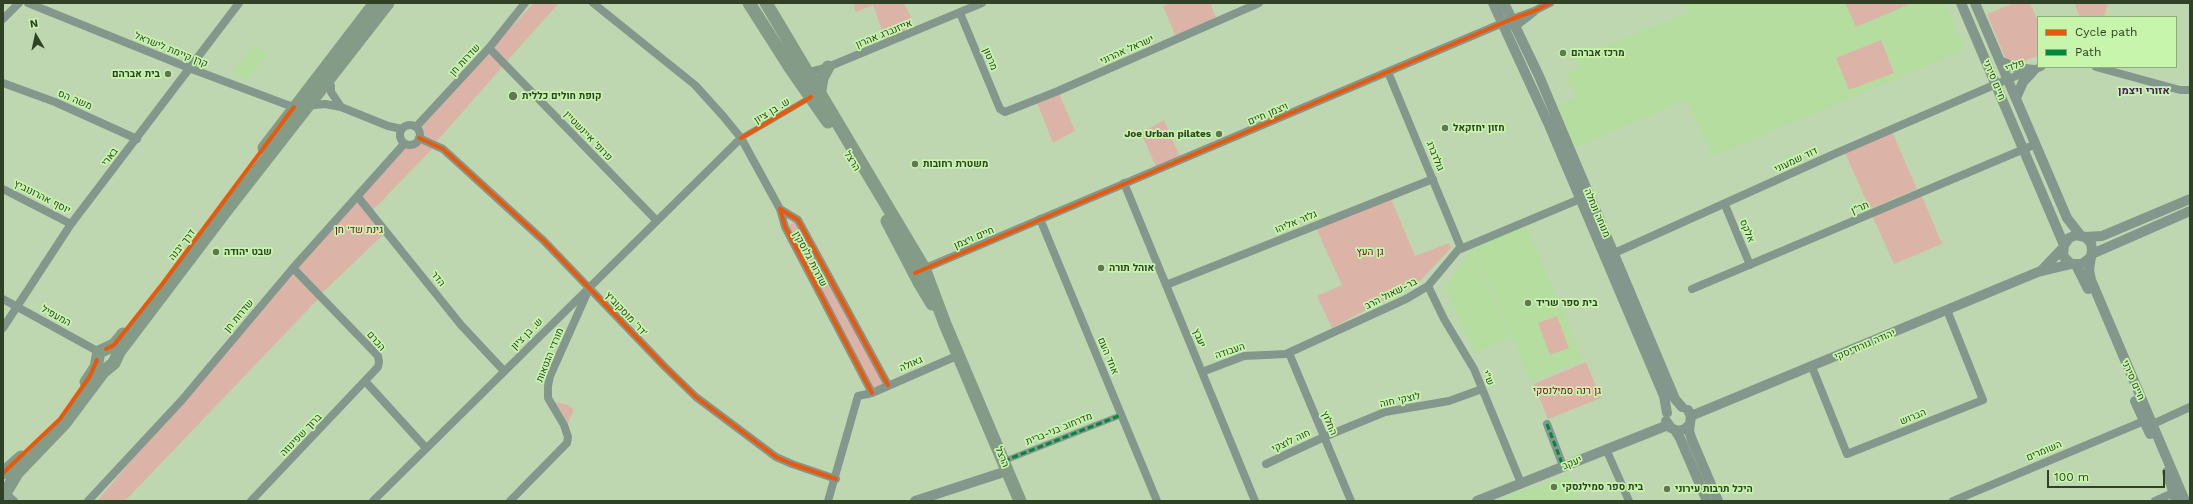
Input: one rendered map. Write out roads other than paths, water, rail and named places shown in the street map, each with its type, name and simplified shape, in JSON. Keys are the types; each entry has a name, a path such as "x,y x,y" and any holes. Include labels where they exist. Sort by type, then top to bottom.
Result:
{"main road":[{"name":"דרך יבנה","path":"3,473 52,428 67,411 90,376 182,258 294,107 375,3"},
{"name":"דרך יבנה","path":"7,490 17,473 64,424 105,357 225,212 388,3"},
{"name":"הרצל","path":"766,3 809,73 815,93 920,271 959,355 1020,501"},
{"name":"הרצל","path":"750,4 791,69 815,93"},
{"path":"815,93 828,67"}],"street":[{"path":"3,19 19,3"},
{"name":"קרן קיימת לישראל","path":"28,3 189,68 294,107 309,105"},
{"name":"בארי","path":"3,328 71,224 239,3"},
{"name":"שדרות חן","path":"416,127 489,48 526,3"},
{"name":"שדרות גלוסקין","path":"593,3 694,85 741,138 780,209 785,227 872,393"},
{"name":"אייזנברג אהרון","path":"809,73 828,67 982,3"},
{"name":"ישראל אהרוני","path":"1003,111 1010,111 1058,91 1259,3"},
{"name":"מנוחה ונחלה","path":"1493,3 1550,125 1580,199 1610,255 1675,398 1682,407"},
{"name":"מנוחה ונחלה","path":"1504,3 1540,76 1587,189 1610,255 1666,402 1667,413"},
{"name":"ויצמן חיים","path":"1040,219 1502,24 1514,22 1549,3"},
{"name":"חיים סירני","path":"1961,3 2063,247"},
{"name":"חיים סירני","path":"1975,3 2069,223 2083,237"},
{"name":"מרטון","path":"960,12 1003,111"},
{"name":"פרופ׳ איינשטיין","path":"489,48 657,221"},
{"path":"2000,61 2016,68 2038,68"},
{"path":"2016,98 2023,82 2038,68"},
{"name":"פלדי","path":"1996,84 2038,68"},
{"path":"2100,68 2180,90 2190,90"},
{"path":"791,69 809,73"},
{"name":"גולדברג","path":"1388,72 1462,248"},
{"name":"משה הס","path":"3,83 55,102 137,138"},
{"name":"דוד שמעוני","path":"1610,255 1832,155 1996,84"},
{"path":"323,88 331,86 331,92 341,107"},
{"name":"ש. בן ציון","path":"373,501 741,138 815,93"},
{"path":"309,105 325,104 341,107 388,126 402,129 408,126 416,127 420,133 419,138 412,145 404,144 400,138 402,129"},
{"name":"דר' מוסקוביץ'","path":"419,138 443,149 538,236 590,287 665,367 696,397 776,457 836,479"},
{"name":"שדרות חן","path":"88,501 182,400 293,268 404,144"},
{"name":"תר\"ן","path":"1692,289 2036,144"},
{"name":"גלזר אליהו","path":"1166,285 1433,178"},
{"name":"יעבץ","path":"1124,183 1255,501"},
{"name":"יוסף אהרונוביץ","path":"3,189 71,224"},
{"path":"1580,199 1587,189"},
{"name":"הדר","path":"358,197 461,325 504,371"},
{"name":"בר-שאול הרב","path":"1289,353 1406,300 1428,286 1462,248 1580,199"},
{"path":"2190,199 2102,236 2072,237 2063,247 2064,258 2074,265 2084,264 2091,255 2190,212"},
{"name":"אלקס","path":"1725,204 1750,265"},
{"name":"שדרות גלוסקין","path":"780,209 798,220 888,385"},
{"name":"חיים ויצמן","path":"920,271 1040,219"},
{"name":"אחד העם","path":"1040,219 1157,501"},
{"path":"2083,237 2091,243 2091,255"},
{"name":"יהודה גורודיסקי","path":"2038,272 2051,263 2063,247"},
{"name":"חיים סירני","path":"2091,255 2089,270 2091,280 2160,455 2179,497"},
{"name":"חיים סירני","path":"2074,265 2148,422"},
{"name":"יהודה גורודיסקי","path":"1690,420 2038,272 2074,265"},
{"name":"הכרם","path":"293,268 378,356 378,367 365,381"},
{"name":"ש\"י","path":"1428,286 1482,389 1521,483"},
{"name":"מורדי הגטאות","path":"510,501 567,443 568,437 564,425 548,398 548,386 550,376 590,287"},
{"name":"המעפיל","path":"3,299 105,357"},
{"name":"הברוש","path":"1812,367 1847,454 1983,400 1947,310"},
{"name":"העבודה","path":"1202,372 1244,356 1289,353"},
{"name":"החלוץ","path":"1289,353 1351,501"},
{"name":"גאולה","path":"872,393 959,355"},
{"path":"365,381 426,448"},
{"name":"ברוך שפינוזה","path":"250,501 365,381"},
{"name":"לוצקי חוה","path":"1324,437 1385,412 1450,401 1482,389"},
{"path":"831,499 858,396 872,393"},
{"path":"1707,501 1680,438 1671,428 1667,413 1675,406 1688,410 1692,440 1718,501"},
{"name":"השומרים","path":"1957,500 2148,422 2190,407"},
{"name":"מדרחוב בני-ברית","path":"1005,466 1121,415"},
{"path":"1671,428 1685,429 1690,420"},
{"path":"1547,424 1563,466"},
{"name":"יעקב","path":"1477,501 1606,449 1671,428"},
{"name":"חוה לוצקי","path":"1266,464 1324,437"},
{"path":"1606,449 1629,501"},
{"path":"916,501 1005,466"},
{"path":"2155,501 2179,497"}],"place":[{"name":"מרכז אברהם","path":"1563,53"},
{"name":"בית אברהם","path":"168,74"},
{"name":"קופת חולים כללית","path":"513,96"},
{"name":"חזון יחזקאל","path":"1445,128"},
{"name":"Joe Urban pilates","path":"1219,134"},
{"name":"משטרת רחובות","path":"915,164"},
{"name":"שבט יהודה","path":"216,252"},
{"name":"אוהל תורה","path":"1101,268"},
{"name":"בית ספר שריד","path":"1528,303"},
{"name":"בית ספר סמילנסקי","path":"1554,487"},
{"name":"היכל תרבות עירוני","path":"1667,489"}],"district":[{"name":"אזורי ויצמן","path":"2144,91"}],"park label":[{"name":"גינת שד' חן","path":"359,230"},
{"name":"גן העץ","path":"1370,252"},
{"name":"גן רנה סמילנסקי","path":"1567,391"}]}
